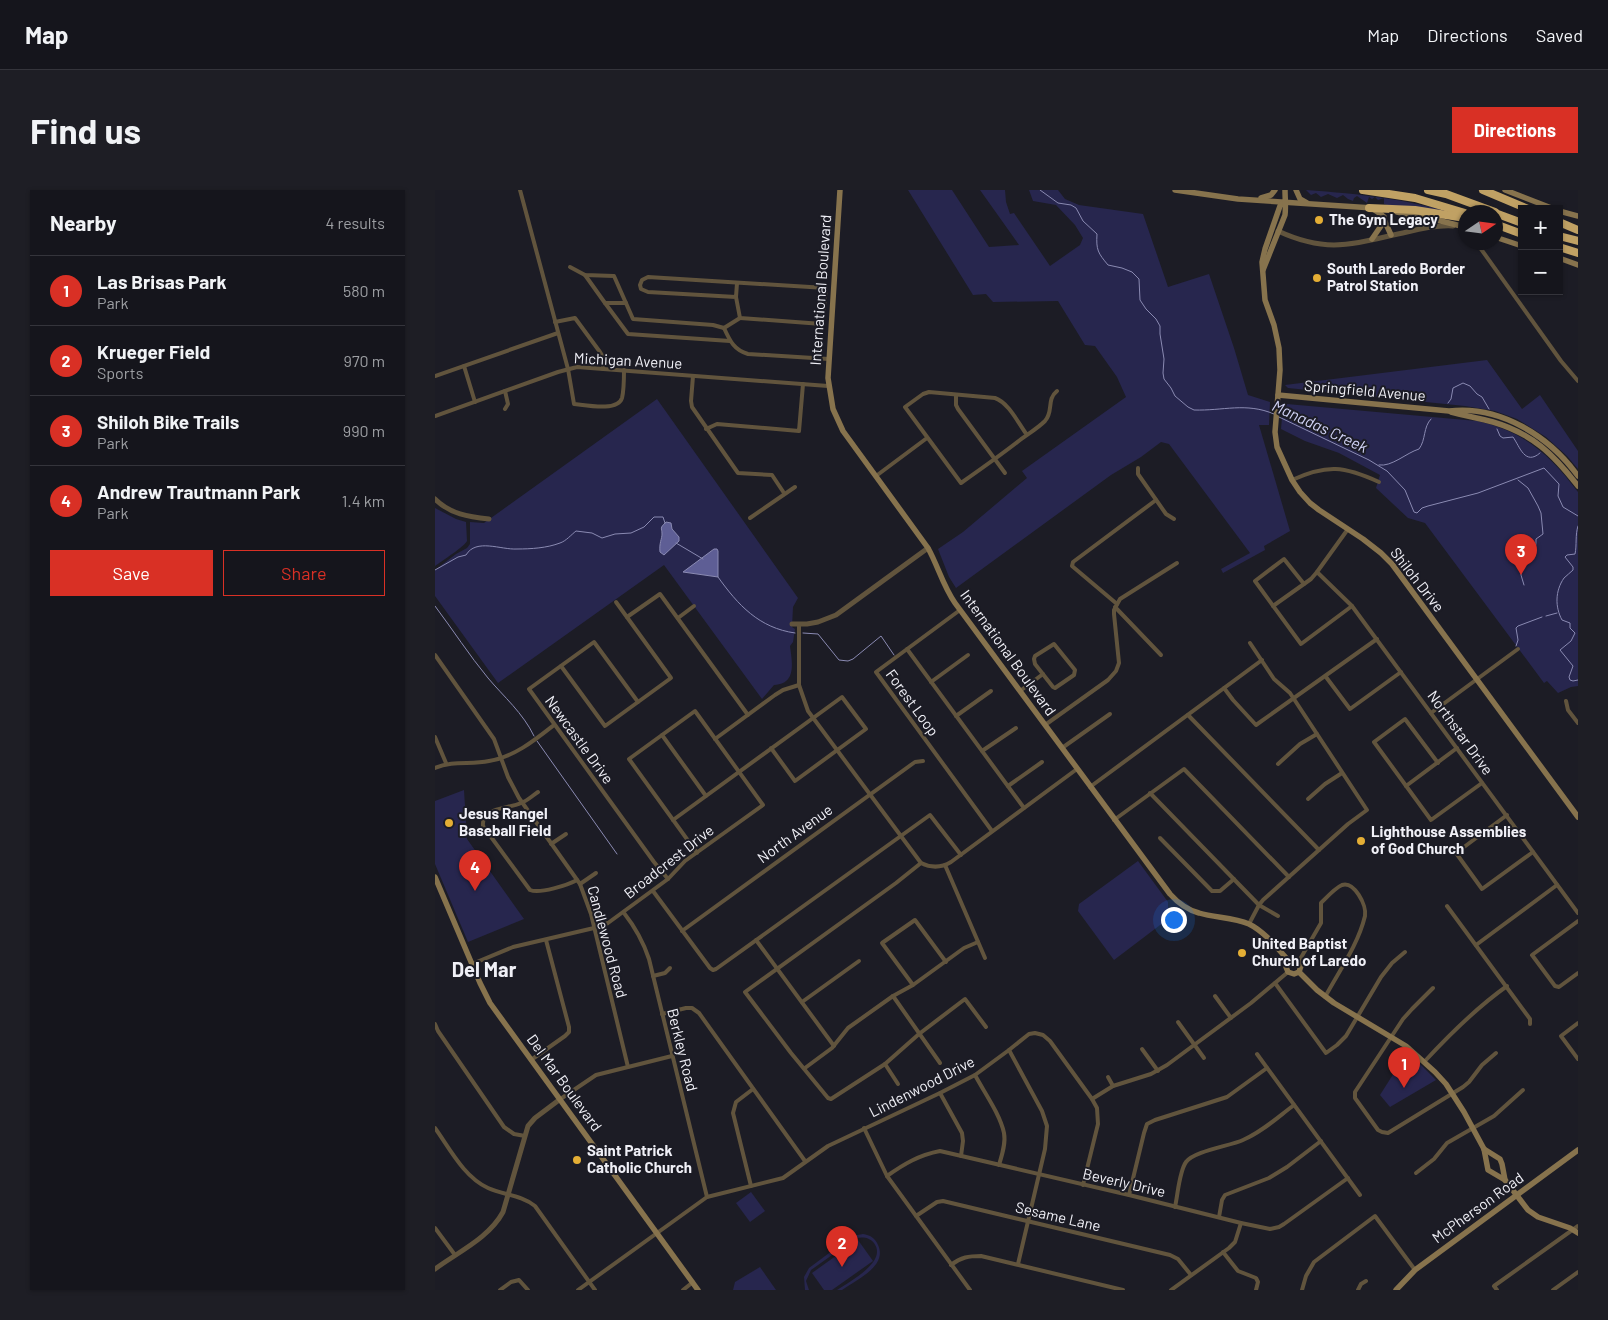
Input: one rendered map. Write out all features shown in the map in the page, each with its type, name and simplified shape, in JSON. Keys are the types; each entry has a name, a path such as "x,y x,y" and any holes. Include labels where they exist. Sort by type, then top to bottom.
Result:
{"highway":[{"path":"1363,190 1415,198 1458,211"},
{"path":"1428,190 1474,205"},
{"path":"1483,190 1519,205"},
{"path":"1369,208 1415,210 1458,222"},
{"path":"1503,216 1518,222"},
{"path":"1563,224 1578,230"},
{"path":"1503,228 1518,233"},
{"path":"1563,237 1578,241"},
{"path":"1563,248 1578,253"}],"main road":[{"name":"International Boulevard","path":"841,190 828,386 833,409 838,421 928,548 948,592 960,610 1170,894 1176,900 1199,913 1235,919 1249,924 1268,939 1289,961"},
{"path":"1175,190 1251,200 1369,208 1380,213 1391,235"},
{"path":"1251,200 1267,197 1275,190"},
{"name":"Shiloh Drive","path":"1263,270 1285,214 1285,190"},
{"path":"1296,190 1300,199 1310,205"},
{"path":"1505,190 1544,205"},
{"path":"1251,200 1274,207 1277,217"},
{"name":"Shiloh Drive","path":"1285,202 1280,206 1262,262 1265,300 1274,325 1279,348 1280,370 1275,423 1277,447 1300,492 1312,505 1372,545 1392,564 1578,817"},
{"path":"1563,212 1578,216"},
{"path":"1372,239 1383,223 1383,217"},
{"path":"1503,240 1518,245"},
{"path":"1563,259 1578,265"},
{"name":"Springfield Avenue","path":"1278,395 1449,411 1496,422 1527,436 1555,458 1578,486"},
{"name":"Springfield Avenue","path":"1449,411 1462,410 1487,413 1526,428 1557,451 1578,476"},
{"name":"Del Mar Boulevard","path":"435,876 472,964 491,1003 559,1100 589,1138 698,1290"},
{"path":"1294,959 1299,961 1301,966 1299,972 1294,974 1288,972 1286,967 1289,961 1294,959"},
{"path":"1299,972 1325,997 1392,1037 1425,1061 1453,1094 1484,1149 1488,1170 1505,1180 1516,1196 1537,1217 1576,1229"},
{"path":"1484,1149 1503,1164 1505,1180"},
{"name":"McPherson Road","path":"1396,1290 1405,1278 1415,1270 1578,1150"},
{"path":"1570,1156 1578,1154"}],"street":[{"path":"520,190 558,333 574,404 612,407 618,405 622,400 625,370"},
{"path":"1278,231 1302,241 1320,245 1342,245 1432,226 1458,224"},
{"path":"1482,250 1561,361 1578,380"},
{"path":"570,267 585,275 614,276 633,319 713,325 724,328 740,318 822,324 826,288 648,277 640,282 641,289 648,292 736,298"},
{"path":"585,275 628,334 730,341"},
{"path":"737,283 736,298 740,318"},
{"path":"605,303 626,303"},
{"path":"555,322 575,318 601,352 603,369"},
{"path":"724,328 737,350 748,354 829,359"},
{"path":"435,376 558,333"},
{"path":"464,366 475,402"},
{"name":"Michigan Avenue","path":"435,416 567,369 584,367 828,386"},
{"path":"693,376 692,407 738,473 772,475 784,493"},
{"path":"706,429 717,424 799,430 803,384"},
{"path":"505,391 508,404 505,409"},
{"path":"1027,435 1005,404 990,397 926,393 905,407 961,483 1027,435 1047,419 1052,395 1057,391"},
{"path":"956,395 958,409 1005,473"},
{"path":"876,476 927,438"},
{"path":"1138,468 1138,474 1156,500 1166,514 1174,519"},
{"path":"1293,480 1309,473 1337,468 1351,470 1379,482"},
{"path":"750,518 795,486"},
{"path":"435,499 441,505 464,516 489,519"},
{"path":"1156,500 1076,558 1072,566 1116,606 1161,655"},
{"path":"1273,606 1304,584 1317,572 1347,529"},
{"path":"792,624 818,622 836,615 928,548"},
{"path":"1304,584 1284,558 1255,581 1301,644 1352,606"},
{"path":"1045,725 1108,680 1116,671 1119,662 1114,614 1116,606 1125,595 1177,563"},
{"name":"Northstar Drive","path":"1317,572 1352,606 1578,913"},
{"path":"627,618 660,594 748,715"},
{"path":"561,666 605,726 671,678 616,602"},
{"path":"678,618 694,606"},
{"name":"Forest Loop","path":"960,610 875,672 992,831"},
{"path":"799,624 799,685 804,702 813,718 899,836 921,863 935,867 945,865 1077,769"},
{"path":"1224,688 1256,725 1294,700 1377,639"},
{"name":"Newcastle Drive","path":"638,702 594,642 529,689 653,862 668,879"},
{"path":"1249,924 1259,905 1348,824 1367,810 1294,700 1274,678 1250,643"},
{"path":"1054,644 1075,670 1074,675 1055,688 1043,674 1033,659 1054,644"},
{"path":"907,649 1024,808"},
{"path":"1431,713 1518,649"},
{"name":"Candlewood Road","path":"435,655 437,661 488,728 502,757 512,786 522,803 580,884 588,904 628,1067"},
{"path":"931,682 968,656"},
{"path":"1090,786 1261,660"},
{"path":"1326,677 1350,709 1401,672"},
{"path":"1020,691 1043,674"},
{"path":"715,739 783,690 799,685"},
{"path":"956,716 991,691"},
{"path":"673,820 771,748 842,697 866,729 795,781 771,748"},
{"path":"1566,701 1568,710 1578,723"},
{"path":"697,852 629,759 695,711 739,772"},
{"path":"1062,748 1110,714"},
{"path":"1188,714 1319,850"},
{"path":"1439,763 1405,719 1374,742 1431,820 1482,783"},
{"path":"435,768 446,763 488,762 502,757 527,745 554,725"},
{"path":"982,751 1016,728"},
{"path":"1279,764 1300,744 1317,734"},
{"path":"662,735 706,796"},
{"path":"435,737 446,763"},
{"path":"1406,786 1457,748"},
{"name":"North Avenue","path":"682,931 915,762 923,761"},
{"path":"1008,786 1042,762"},
{"path":"1114,820 1184,769 1289,877"},
{"name":"Broadcrest Drive","path":"472,964 513,947 608,923 653,891 697,852 763,805 739,772"},
{"path":"1308,799 1325,784 1342,773"},
{"path":"538,792 522,803 489,812 483,818 485,829 527,888 534,892 571,884 577,880"},
{"path":"1150,793 1259,905 1278,916"},
{"path":"653,891 713,970 930,815 961,855"},
{"path":"1507,816 1456,853 1482,889 1533,852"},
{"path":"551,844 566,834"},
{"path":"1160,838 1212,891 1219,891 1234,879"},
{"path":"921,863 745,992 827,1098 831,1099 885,1064 919,1034 965,999 986,1028"},
{"path":"945,865 985,958"},
{"path":"580,884 596,874"},
{"path":"1299,961 1321,923 1321,903 1340,886 1348,885 1365,905 1365,915 1353,946 1325,997"},
{"path":"1476,945 1557,885"},
{"path":"1447,906 1530,1019 1529,1024"},
{"name":"Berkley Road","path":"623,912 642,940 653,976 707,1197"},
{"path":"913,985 882,943 915,920 946,962"},
{"path":"1578,921 1532,955 1555,986 1559,987 1578,973"},
{"path":"531,1060 569,1032 546,940"},
{"path":"756,940 835,1046"},
{"path":"805,1068 835,1046 848,1028 965,948 978,942"},
{"path":"1275,983 1326,1053 1343,1040 1384,973 1405,952"},
{"path":"802,1002 859,961"},
{"path":"653,976 665,973 670,968"},
{"path":"1092,1099 1113,1086 1158,1071 1231,1018 1288,972"},
{"path":"1425,1061 1488,999 1507,986"},
{"path":"1433,988 1412,1009 1355,1095 1355,1098 1378,1130 1388,1133 1453,1094 1469,1082 1482,1065 1496,1053"},
{"path":"893,996 940,1063"},
{"path":"1215,996 1231,1018"},
{"path":"662,1014 686,1008 692,1008 699,1013 805,1161"},
{"path":"1178,1022 1204,1058"},
{"path":"1578,1023 1561,1036 1578,1058"},
{"path":"435,1024 438,1032 504,1127 514,1134 525,1136"},
{"name":"Lindenwood Drive","path":"578,1290 707,1197 783,1178 828,1146 975,1075 1029,1034 1043,1035 1050,1040 1097,1108 1099,1124 1083,1185"},
{"path":"1142,1049 1158,1071"},
{"path":"1009,1050 1042,1111 1047,1126 1047,1138 1040,1175 1018,1264"},
{"path":"1257,1054 1360,1195"},
{"path":"435,1269 485,1234 493,1227 503,1212 528,1126 535,1118 592,1077 672,1056"},
{"path":"885,1064 898,1084"},
{"path":"1129,1195 1143,1133 1147,1124 1227,1097 1267,1068"},
{"path":"975,1075 1004,1133 999,1165"},
{"path":"1108,1077 1113,1086"},
{"path":"751,1186 733,1113 735,1102 753,1089"},
{"path":"1416,1173 1434,1159 1447,1143 1494,1116 1523,1090"},
{"path":"940,1093 962,1133 961,1156"},
{"path":"1175,1206 1183,1170 1191,1157 1254,1135 1294,1105"},
{"path":"435,1128 472,1178 486,1187 521,1198 535,1206 595,1290"},
{"path":"864,1128 887,1176 970,1290"},
{"path":"1219,1217 1222,1200 1225,1195 1269,1178 1321,1141"},
{"name":"Beverly Drive","path":"887,1176 915,1158 940,1151 1270,1229 1279,1227 1348,1178"},
{"name":"Sesame Lane","path":"916,1216 937,1202 943,1201 1170,1256 1178,1259 1191,1275"},
{"path":"1302,1290 1306,1276 1314,1262 1375,1216 1415,1270"},
{"path":"1171,1290 1235,1242 1241,1223"},
{"path":"435,1228 455,1255"},
{"path":"1497,1290 1494,1286 1576,1229"},
{"path":"1223,1252 1238,1271 1253,1276 1257,1280 1256,1290"},
{"path":"951,1265 959,1259 969,1256 981,1256 1123,1290"},
{"path":"1553,1290 1578,1272"},
{"path":"500,1290 511,1282 519,1280 528,1290"},
{"path":"1358,1290 1361,1284 1366,1281"},
{"path":"683,1290 693,1282"},
{"path":"1179,1284 1183,1290"}],"shaded area":[{"path":"908,190 952,190 989,247 1019,245 980,190 1005,190 1010,214 1014,213 1050,266 1080,245 1083,238 1075,225 1056,205 1033,201 1029,190 1058,190 1065,199 1079,205 1143,214 1168,287 1209,274 1248,395 1270,402 1269,425 1259,425 1290,531 1264,546 1265,550 1223,573 1221,569 1250,553 1169,444 1161,442 1141,457 1111,475 956,588 949,577 938,549 963,532 1027,478 1022,471 1126,397 1117,377 1095,346 1085,345 1058,301 993,302 986,294 973,295"},
{"path":"1306,190 1346,193 1384,198 1378,200 1375,197 1372,199 1369,197 1367,203 1357,196 1353,201 1343,195 1337,198 1328,194 1321,197 1316,193 1311,195"},
{"path":"1384,198 1440,209 1458,215 1387,206 1384,204"},
{"path":"1487,360 1522,409 1540,395 1578,451 1578,469 1546,437 1517,419 1495,411 1465,406 1288,388 1285,385"},
{"path":"657,399 798,598 793,607 792,627 795,629 793,642 790,646 792,665 790,676 781,684 774,685 762,699 664,565 498,683 435,596 435,570 470,544 470,522 484,523"},
{"path":"1287,404 1477,421 1509,431 1535,446 1546,456 1578,492 1578,686 1558,693 1547,681 1544,683 1425,523 1408,518 1376,488 1380,475 1339,453 1305,441 1281,429 1283,406"},
{"path":"435,508 466,522 467,541 458,550 435,566"},
{"path":"464,790 467,839 524,919 468,942 435,864 435,801"},
{"path":"1138,861 1168,902 1168,919 1114,960 1078,911 1079,904"},
{"path":"1406,1054 1419,1063 1436,1080 1390,1107 1380,1095"},
{"path":"751,1192 765,1211 750,1222 736,1203"},
{"path":"863,1234 874,1239 880,1253 875,1266 869,1272 842,1290 837,1290 866,1270 876,1257 877,1250 872,1241 866,1238 856,1238 811,1270 806,1281 809,1290 805,1290 804,1277 809,1268 852,1236"},
{"path":"858,1240 873,1261 832,1290 824,1290 812,1273"},
{"path":"760,1267 776,1290 733,1290 735,1282"}],"water":[{"path":"666,522 671,523 672,529 679,537 679,541 664,555 660,552 661,528"},
{"path":"714,549 718,551 718,577 683,572"}],"waterway":[{"name":"Manadas Creek","path":"1040,190 1058,203 1071,205 1076,208 1083,221 1097,234 1098,251 1108,265 1132,272 1139,279 1140,300 1160,326 1164,359 1164,379 1175,396 1194,410 1254,408 1274,414"},
{"path":"1448,403 1451,399 1453,388 1463,383 1470,386 1482,397 1489,409"},
{"name":"Manadas Creek","path":"1279,417 1369,460 1387,471 1405,490 1414,512 1417,513 1422,508 1478,493 1544,468 1559,484 1558,496 1563,507 1578,516"},
{"path":"1379,465 1389,464 1419,449 1423,442 1428,422 1431,419"},
{"path":"1497,429 1503,438 1513,437 1523,454 1530,457 1540,453"},
{"path":"1518,480 1528,488 1538,506 1541,513 1543,534 1536,539 1534,551 1521,567 1524,585"},
{"path":"435,570 458,557 466,555 476,547 539,548 562,542 576,531 592,533 602,538 615,534 631,533 644,527 654,517 663,517 665,523"},
{"name":"Manadas Creek","path":"1578,526 1575,554 1565,557 1573,567 1573,570 1561,583 1557,599 1558,610 1562,620 1570,623 1570,628 1575,633 1571,641 1560,650 1573,666 1569,677 1570,680 1578,680"},
{"path":"676,543 703,559"},
{"path":"718,577 733,597 751,614 771,626 795,633"},
{"path":"435,606 481,669 519,713 534,736"},
{"path":"1546,616 1557,613"},
{"path":"1516,646 1518,640 1516,628 1542,617"},
{"path":"803,633 818,634 839,660 848,661 853,659 881,636 894,655"},
{"path":"537,741 617,854"}],"place":[{"name":"The Gym Legacy","path":"1319,220"},
{"name":"South Laredo Border Patrol Station","path":"1317,278"},
{"name":"Shiloh Bike Trails","path":"1521,575"},
{"name":"Jesus Rangel Baseball Field","path":"449,823"},
{"name":"Lighthouse Assemblies of God Church","path":"1361,841"},
{"name":"Andrew Trautmann Park","path":"475,891"},
{"name":"United Baptist Church of Laredo","path":"1242,953"},
{"name":"Las Brisas Park","path":"1404,1088"},
{"name":"Saint Patrick Catholic Church","path":"577,1160"},
{"name":"Krueger Field","path":"842,1267"}],"district":[{"name":"Del Mar","path":"484,970"}]}
